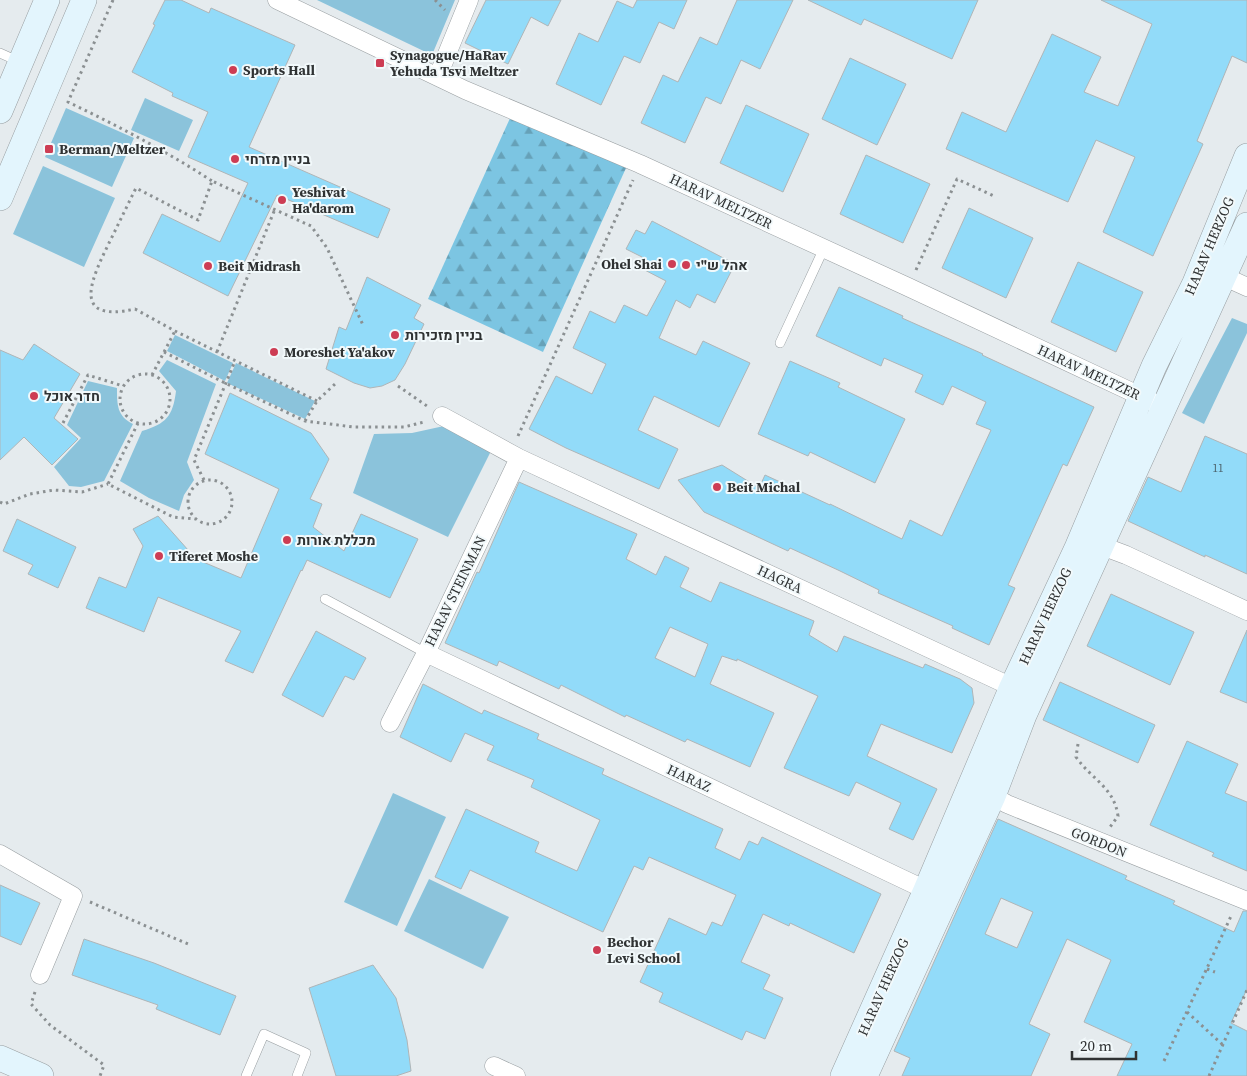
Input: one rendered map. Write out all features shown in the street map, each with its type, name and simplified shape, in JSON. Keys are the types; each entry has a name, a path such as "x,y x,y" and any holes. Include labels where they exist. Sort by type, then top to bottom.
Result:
{"street":[{"path":"0,111 10,58 47,0"},
{"path":"0,198 84,0"},
{"name":"HARAV MELTZER","path":"277,0 465,90 640,164 824,248 1164,408"},
{"path":"438,76 469,0"},
{"name":"HARAV HERZOG","path":"843,1076 926,890 1012,687 1077,548 1154,366 1195,283 1247,156"},
{"name":"HARAV HERZOG","path":"865,1076 993,796 1024,715 1225,277 1247,225"},
{"path":"1195,283 1225,277 1247,287"},
{"name":"HAGRA","path":"442,416 515,456 1012,687"},
{"name":"HARAV STEINMAN","path":"390,723 426,653 515,456"},
{"path":"1077,548 1102,546 1247,611"},
{"name":"HARAZ","path":"426,653 926,890"},
{"path":"1012,687 1024,715"},
{"path":"985,753 993,796"},
{"name":"GORDON","path":"993,796 1007,804 1243,900"},
{"path":"0,854 73,896 40,975"},
{"path":"926,890 953,880"},
{"path":"0,1058 41,1076"},
{"path":"494,1066 516,1076"}],"lane":[{"path":"780,343 824,248"},
{"path":"325,599 426,653"},
{"path":"246,1076 264,1034 306,1053 297,1076"}],"path":[{"path":"113,0 68,102 113,123 174,156 212,181 312,226 326,248 363,325"},
{"path":"515,456 640,164"},
{"path":"908,287 957,179 996,197"},
{"path":"212,181 198,220 136,188 95,272 90,294 94,306 103,312 135,309 175,331 317,401"},
{"path":"217,352 275,209"},
{"path":"152,375 175,331"},
{"path":"164,352 305,421 354,427 404,427 442,416"},
{"path":"204,480 194,460 235,361"},
{"path":"143,374 152,375 164,381 168,388 169,406 165,414 156,422 138,423 130,419 123,411 120,403 120,394 123,386 135,376 143,374"},
{"path":"63,423 88,375 123,386"},
{"path":"305,421 317,401 335,384"},
{"path":"398,386 442,416"},
{"path":"108,484 138,423"},
{"path":"204,480 212,480 225,486 230,492 232,507 228,516 216,524 200,523 190,513 188,498 190,490 204,480"},
{"path":"0,502 4,504 30,494 54,490 82,492 108,484 173,517 194,519"},
{"path":"1078,744 1076,757 1084,769 1109,791 1116,804 1118,816 1112,823 1103,843"},
{"path":"73,896 188,944"},
{"path":"1164,1061 1206,969 1243,900"},
{"path":"1206,969 1215,972"},
{"path":"40,975 31,1004 50,1025 104,1065 100,1076"},
{"path":"1209,1076 1247,990"},
{"path":"1187,1012 1223,1045"}],"green space":[{"path":"511,116 626,168 543,352 428,299"}],"shaded area":[{"path":"317,0 455,0 432,55"},
{"path":"145,98 193,120 179,151 131,130"},
{"path":"66,108 134,138 112,187 45,157"},
{"path":"43,166 115,198 84,267 13,234"},
{"path":"1232,318 1247,324 1247,333 1204,424 1182,413"},
{"path":"175,335 233,363 225,381 167,351"},
{"path":"167,360 216,384 187,462 194,480 184,495 179,511 149,498 120,481 142,431 163,422 173,407 176,391 159,371"},
{"path":"236,363 315,401 305,419 227,383"},
{"path":"88,381 117,388 117,400 121,414 133,424 104,481 81,487 69,486 54,467 81,438 67,425"},
{"path":"444,426 491,451 448,537 353,493 374,434 412,433"},
{"path":"393,793 446,817 397,926 344,902"},
{"path":"429,879 509,917 483,969 404,931"}],"building":[{"path":"165,0 181,0 209,13 211,8 295,45 249,147 390,209 378,238 277,195 228,296 143,253 162,214 220,242 248,183 188,157 208,112 172,96 173,93 132,72"},
{"path":"486,0 561,0 548,26 531,17 508,64 465,43"},
{"path":"637,0 687,0 674,29 659,22 640,63 624,56 601,105 556,84 579,33 598,42 617,1 633,8"},
{"path":"737,0 793,0 760,69 741,60 721,104 706,97 685,143 641,123 663,75 678,82 700,37 717,45"},
{"path":"808,0 978,0 952,59 864,19 861,25"},
{"path":"1101,0 1247,0 1247,63 1232,56 1197,141 1203,144 1153,256 1103,232 1135,157 1096,140 1068,202 946,149 962,112 1006,132 1052,34 1101,57 1084,92 1118,106 1152,24"},
{"path":"850,58 906,84 877,145 822,119"},
{"path":"746,105 809,134 783,192 720,163"},
{"path":"866,155 930,184 903,243 840,214"},
{"path":"969,208 1033,238 1006,298 942,268"},
{"path":"652,221 735,264 715,303 697,294 690,308 676,300 659,338 696,355 703,341 750,363 719,427 654,396 638,430 678,449 659,489 566,448 529,429 556,376 592,394 606,364 573,348 590,311 615,323 624,305 647,316 666,281 637,266 642,257 626,249 636,230 645,234"},
{"path":"1078,262 1143,292 1116,352 1051,322"},
{"name":"בניין מזכירות","path":"367,277 421,305 414,318 424,324 405,364 395,380 382,386 370,388 354,383 326,369 339,327 346,330"},
{"path":"839,287 1094,407 1067,466 1063,464 1008,585 1015,588 989,645 952,628 953,626 878,593 879,590 838,570 790,548 788,551 704,512 678,480 722,465 759,488 765,475 902,539 910,520 942,536 991,430 976,424 986,402 952,386 943,405 915,392 923,375 884,358 881,366 816,336"},
{"name":"חדר אוכל","path":"34,344 80,374 54,418 78,439 52,465 24,437 0,460 0,350 23,360"},
{"path":"790,361 840,383 838,387 905,419 875,483 810,452 808,456 758,434"},
{"name":"מכללת אורות","path":"230,393 311,433 329,459 310,499 322,504 313,527 344,551 361,514 418,539 390,598 307,560 253,673 225,661 241,631 158,597 144,632 86,608 99,577 126,588 143,546 133,529 158,516 196,559 241,578 279,489 205,454"},
{"path":"1205,436 1247,454 1247,574 1205,555 1205,557 1128,521 1148,477 1181,492"},
{"path":"519,482 637,534 626,559 656,575 665,556 689,568 680,587 711,602 720,582 814,621 809,635 837,652 844,636 923,668 925,664 960,679 972,688 974,703 952,753 881,724 867,756 937,789 913,840 889,829 901,803 856,782 849,796 784,768 818,696 737,659 737,661 722,656 710,684 774,713 750,767 687,739 685,742 626,715 625,717 561,685 559,689 499,661 497,666 445,643 477,572 479,573","holes":["670,627 708,644 695,677 655,658"]},
{"path":"17,519 76,547 58,588 28,574 33,565 3,551"},
{"path":"1111,594 1194,632 1170,685 1087,646"},
{"path":"1247,630 1247,703 1220,692"},
{"path":"316,631 366,658 354,680 345,676 323,717 282,695"},
{"path":"1060,682 1155,725 1138,763 1043,720"},
{"path":"423,684 482,714 484,710 539,734 537,739 604,769 602,774 723,829 715,848 740,860 749,841 758,845 762,837 881,894 854,953 790,923 789,926 763,914 741,962 770,975 763,989 783,998 765,1039 746,1031 742,1040 659,1002 663,993 640,982 669,918 706,935 712,922 722,926 736,895 649,857 643,870 634,866 603,932 470,870 461,889 435,877 466,809 539,842 535,852 577,871 600,820 531,787 534,780 487,760 494,746 465,733 451,762 400,737"},
{"path":"1187,741 1238,764 1225,793 1247,802 1247,871 1212,856 1214,853 1150,825"},
{"path":"998,819 1127,876 1125,879 1175,901 1173,904 1234,932 1243,911 1247,911 1247,989 1231,1023 1247,1031 1247,1076 1117,1076 1132,1044 1084,1022 1111,960 1067,939 1029,1024 1050,1034 1031,1076 902,1076 910,1058 894,1051","holes":["1001,898 1033,912 1017,948 985,934"]},
{"path":"0,885 40,903 21,945 0,936"},
{"path":"84,939 154,963 236,996 220,1035 156,1009 158,1005 72,975"},
{"path":"373,965 396,998 407,1040 411,1071 396,1076 336,1076 309,988"}],"place":[{"name":"Synagogue/HaRav Yehuda Tsvi Meltzer","path":"380,63"},
{"name":"Sports Hall","path":"233,70"},
{"name":"Berman/Meltzer","path":"49,149"},
{"name":"בניין מזרחי","path":"235,159"},
{"name":"Yeshivat Ha'darom","path":"282,200"},
{"name":"Ohel Shai","path":"672,264"},
{"name":"אהל ש\"י","path":"686,265"},
{"name":"Beit Midrash","path":"208,266"},
{"name":"בניין מזכירות","path":"395,335"},
{"name":"Moreshet Ya'akov","path":"274,352"},
{"name":"חדר אוכל","path":"34,396"},
{"name":"Beit Michal","path":"717,487"},
{"name":"מכללת אורות","path":"287,540"},
{"name":"Tiferet Moshe","path":"159,556"},
{"name":"Bechor Levi School","path":"597,950"}]}
